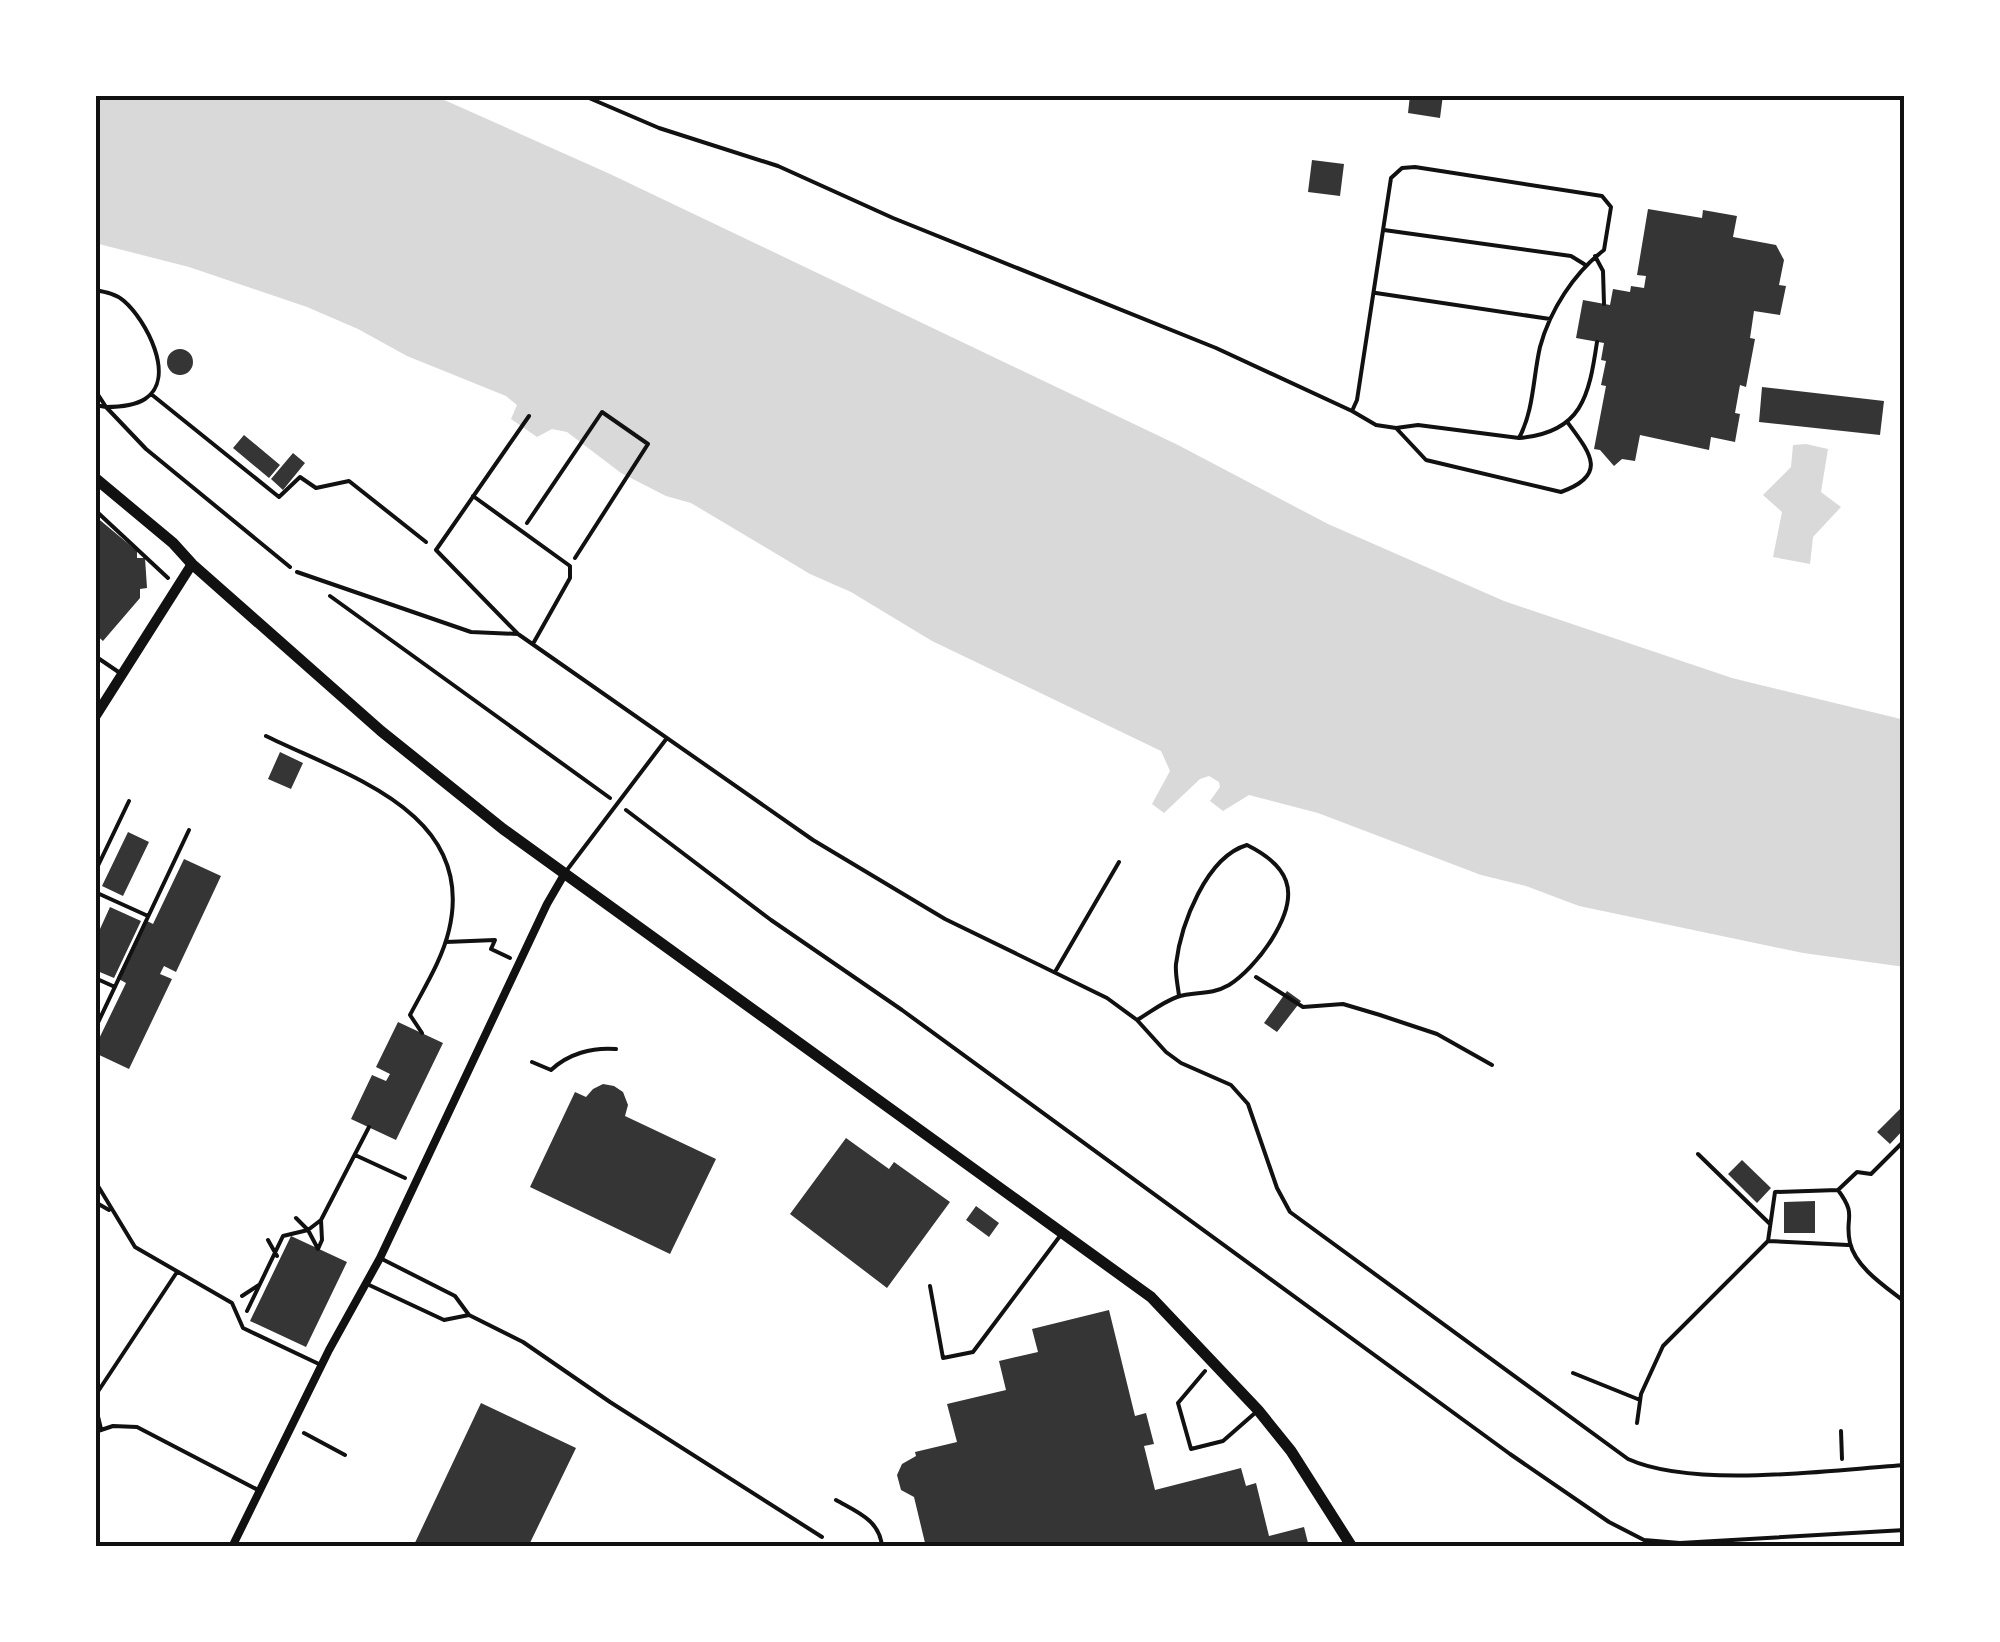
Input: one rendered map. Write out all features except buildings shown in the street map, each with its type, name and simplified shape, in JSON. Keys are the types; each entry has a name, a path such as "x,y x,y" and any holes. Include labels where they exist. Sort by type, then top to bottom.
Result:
{"main road":[{"path":"95,478 434,774 1151,1297 1258,1410 1310,1480 1352,1547"}],"street":[{"path":"95,717 192,564"},
{"path":"232,1547 321,1365 380,1258 565,873"}],"lane":[{"path":"582,95 659,128 778,166 893,218 1216,348 1376,425 1418,425 1519,438 1553,432 1568,423 1584,402 1597,342"},
{"path":"1352,411 1375,292 1390,178 1402,168 1415,168 1602,196 1611,207 1604,250 1584,264 1550,319 1540,347 1526,424 1519,438"},
{"path":"1384,230 1571,256 1584,264"},
{"path":"1595,256 1603,271 1604,304"},
{"path":"1375,292 1550,319"},
{"path":"528,416 436,550 518,634 867,874 945,919 1107,998 1181,1063 1231,1085 1243,1096 1253,1115 1277,1188 1290,1212 1620,1453 1646,1467 1718,1475 1905,1465"},
{"path":"1396,428 1426,460 1562,492 1582,485 1590,474 1591,458 1568,423"},
{"path":"473,496 570,566 570,578 533,644"},
{"path":"296,572 471,632 518,634"},
{"path":"95,656 122,674"},
{"path":"565,873 667,738"},
{"path":"1136,1020 1179,996 1213,992 1248,972 1281,922 1288,894 1279,868 1247,845 1223,856 1197,896 1176,966 1179,996"},
{"path":"1055,972 1118,862"},
{"path":"532,1062 551,1070 585,1052 616,1050"},
{"path":"95,1181 134,1247 232,1303 243,1328 321,1365"},
{"path":"95,1202 113,1212"},
{"path":"930,1286 943,1358 972,1352 1063,1232"},
{"path":"380,1258 455,1296 468,1315 523,1342 822,1537"},
{"path":"95,1396 178,1272"},
{"path":"366,1284 444,1320 468,1315"},
{"path":"1205,1370 1178,1403 1191,1449 1223,1440 1258,1410"},
{"path":"95,1404 98,1431 125,1424 137,1427 260,1490"},
{"path":"836,1500 871,1520 882,1538 882,1547"}],"path":[{"path":"95,290 123,300 135,313 154,346 159,368 158,385 151,394 126,406 95,405"},
{"path":"95,390 106,408 146,449 296,572"},
{"path":"151,394 279,497 300,477 316,488 350,481 436,550"},
{"path":"522,530 602,412 648,444 570,566"},
{"path":"95,510 177,587"},
{"path":"326,592 619,804 771,920 918,1021 1510,1454 1609,1522 1644,1540 1680,1543 1905,1530"},
{"path":"266,736 396,800 424,823 440,848 450,879 452,903 446,942 410,1015 422,1033"},
{"path":"95,872 129,800"},
{"path":"95,1029 189,830"},
{"path":"95,892 148,916"},
{"path":"446,942 495,940 491,949 519,963"},
{"path":"1248,972 1304,1007 1344,1004 1380,1015 1438,1034 1492,1065"},
{"path":"95,978 114,987"},
{"path":"241,1324 282,1236 308,1230 321,1220 369,1127"},
{"path":"1637,1423 1640,1400 1663,1346 1768,1241 1775,1192 1838,1190 1857,1172 1871,1174 1905,1140"},
{"path":"1698,1154 1770,1224"},
{"path":"355,1155 415,1183"},
{"path":"1838,1190 1851,1208 1850,1245 1868,1272 1905,1302"},
{"path":"296,1218 318,1249 322,1240 321,1220"},
{"path":"268,1240 276,1254"},
{"path":"1768,1241 1850,1245"},
{"path":"232,1303 259,1286"},
{"path":"1573,1373 1640,1400"},
{"path":"291,1426 346,1455"},
{"path":"1841,1432 1842,1469"},
{"path":"1644,1540 1649,1547"}],"shaded area":[{"path":"95,95 433,95 610,174 1178,445 1328,524 1504,601 1732,678 1905,720 1905,967 1803,953 1579,906 1526,886 1481,875 1318,813 1249,795 1223,811 1210,801 1220,787 1209,776 1200,779 1164,813 1152,804 1170,771 1161,751 932,641 691,503 666,496 621,473 567,432 552,429 537,437 511,419 517,405 506,396 407,356 307,307 189,267 95,243"},
{"path":"1793,445 1828,449 1821,492 1841,507 1813,537 1810,564 1773,557 1782,512 1763,495 1791,467"}]}
